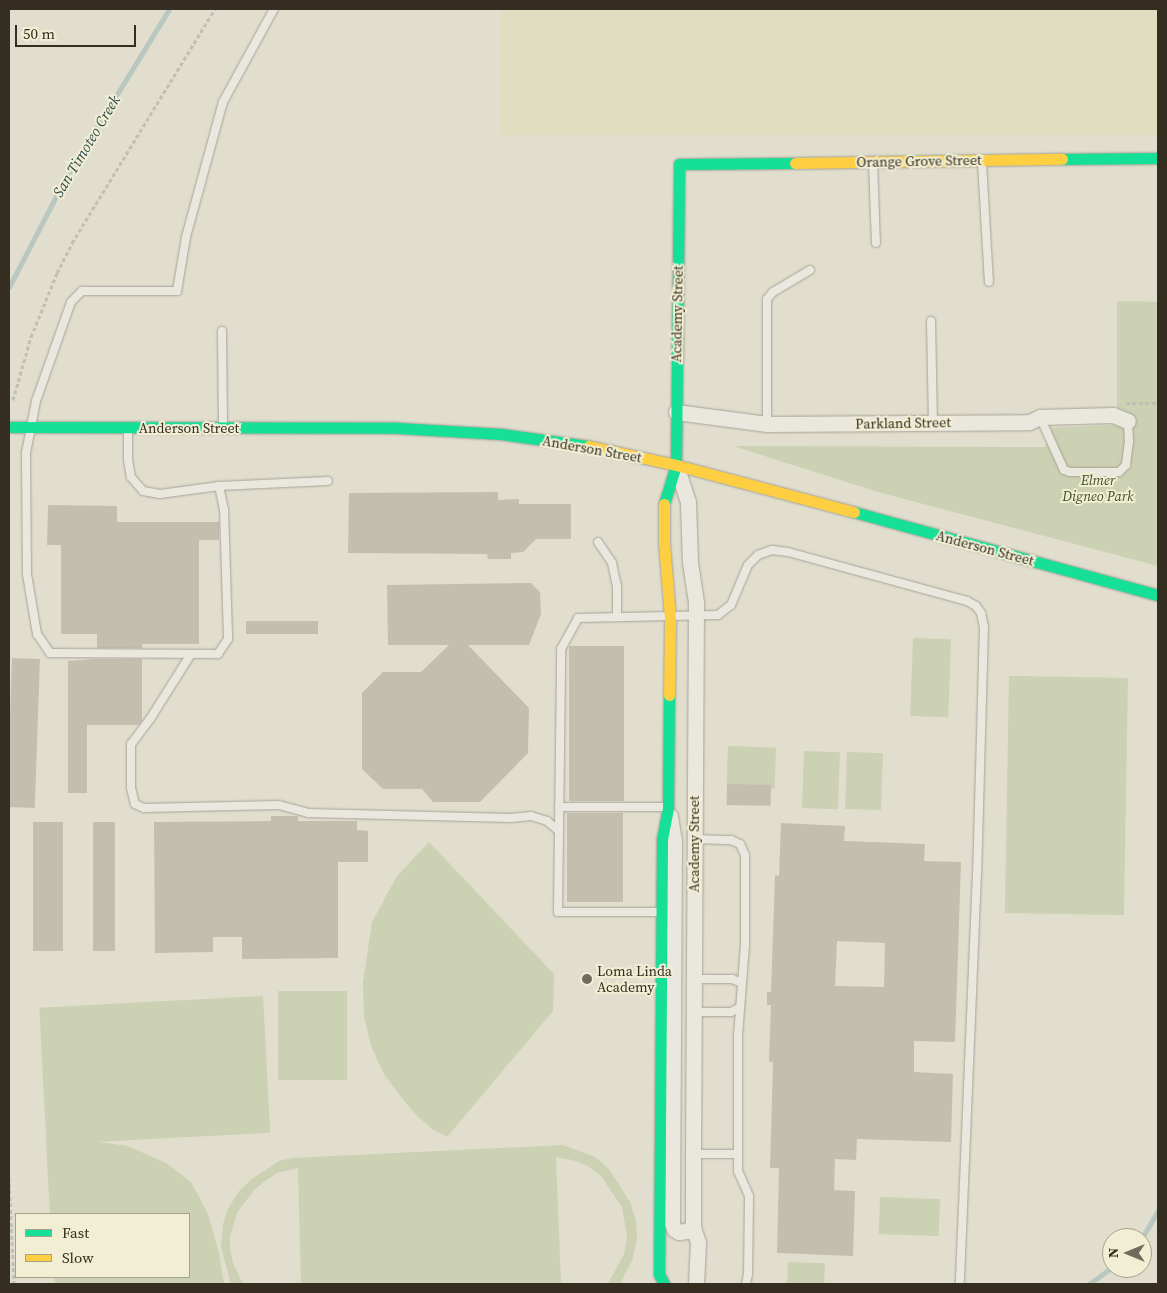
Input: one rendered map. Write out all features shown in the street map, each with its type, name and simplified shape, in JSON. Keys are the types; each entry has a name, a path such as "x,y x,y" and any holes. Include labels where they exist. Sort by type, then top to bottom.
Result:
{"street":[{"name":"Orange Grove Street","path":"679,164 1158,158"},
{"name":"Academy Street","path":"679,164 676,464 688,502 690,562 696,602 694,617 693,979 693,1227 698,1242 696,1284"},
{"name":"Parkland Street","path":"676,412 767,424 1029,422 1040,417 1113,415 1128,421"},
{"name":"Anderson Street","path":"9,427 398,428 501,434 586,445 676,464 1158,595"},
{"name":"Academy Street","path":"664,1284 659,1274 662,840 668,807 670,618 664,543 664,498 676,464"},
{"name":"Academy Street","path":"668,807 674,840 672,1224 674,1229 679,1232 693,1227"}],"lane":[{"path":"219,486 224,509 228,639 218,654 50,653 37,634 27,574 26,453 36,401 71,302 82,292 177,291 186,237 224,102 274,9"},
{"path":"982,160 989,282"},
{"path":"873,161 876,243"},
{"path":"767,424 767,299 773,292 810,270"},
{"path":"931,321 933,422"},
{"path":"222,331 223,428"},
{"path":"1040,417 1064,470 1070,472 1119,472 1126,465 1129,442 1128,421"},
{"path":"128,428 128,459 132,477 143,490 160,494 219,486 328,481"},
{"path":"598,542 612,563 617,586 617,617"},
{"path":"662,912 558,912 561,649 578,618 670,618 718,615 731,605 748,565 758,555 772,550 788,552 966,600 976,606 981,613 984,626 977,863 960,1284"},
{"path":"191,654 150,720 131,744 131,788 135,804 144,808 279,805 308,813 511,818 531,816 547,821 559,831"},
{"path":"559,807 668,807"},
{"path":"694,839 731,840 740,844 746,855 745,945 739,1008 738,1154 738,1170 749,1196 748,1274 746,1284"},
{"path":"693,979 732,979 740,982"},
{"path":"693,1012 731,1012 739,1008"},
{"path":"693,1154 738,1154"}],"path":[{"path":"13,400 34,328 56,273 72,243 215,9"},
{"path":"1117,403 1158,403"},
{"path":"9,1177 14,1284"}],"green space":[{"path":"499,9 1158,9 1158,135 499,135"},
{"name":"Elmer Digneo Park","path":"1117,301 1158,302 1158,566 878,492 733,446 1046,447 1047,428 1117,425"},
{"path":"913,638 951,639 948,717 910,716"},
{"path":"1009,676 1128,678 1124,915 1005,913"},
{"path":"728,746 776,748 775,789 727,787"},
{"path":"804,751 840,752 838,809 802,808"},
{"path":"847,752 883,753 881,810 845,809"},
{"path":"429,842 554,974 553,1011 447,1137 432,1129 417,1116 384,1074 371,1046 364,1017 363,982 372,922 397,876"},
{"path":"278,991 347,991 347,1080 278,1080"},
{"path":"263,996 270,1133 46,1145 39,1008"},
{"path":"93,1141 128,1146 168,1164 191,1182 208,1214 219,1253 224,1284 55,1284 54,1278 190,1278 190,1213 50,1213 46,1143"},
{"path":"563,1145 595,1157 609,1169 630,1202 636,1220 637,1238 633,1258 620,1284 608,1284 624,1254 627,1236 622,1207 601,1176 588,1166 556,1157 561,1284 301,1284 298,1168 277,1173 268,1179 255,1189 238,1211 230,1236 230,1249 233,1263 243,1284 231,1284 221,1247 223,1224 229,1207 240,1190 252,1179 279,1161 292,1158"},
{"path":"880,1197 940,1199 939,1236 879,1234"},
{"path":"788,1262 825,1263 824,1284 787,1284"}],"building":[{"path":"498,492 498,500 519,499 519,504 571,504 571,539 536,539 523,552 511,553 511,559 488,559 487,554 348,553 349,493"},
{"path":"48,505 117,506 117,522 219,522 219,540 199,540 199,644 142,644 142,648 97,648 97,634 61,634 61,545 47,545"},
{"path":"531,583 540,592 541,614 529,645 468,645 529,708 528,753 480,802 433,802 422,789 383,789 362,769 362,693 383,672 421,672 449,645 388,645 387,585"},
{"path":"246,621 318,621 318,634 246,634"},
{"path":"569,646 624,646 624,801 569,801"},
{"path":"12,658 40,659 35,808 9,807"},
{"path":"142,659 142,721 138,725 87,725 87,793 68,793 68,661"},
{"path":"727,784 771,785 771,806 727,805"},
{"path":"567,813 623,813 623,902 567,902"},
{"path":"271,816 298,816 298,821 357,821 357,830 368,831 368,862 338,862 338,958 242,959 242,937 213,937 213,952 155,953 154,822 271,821"},
{"path":"33,822 63,822 63,951 33,951"},
{"path":"93,822 115,822 115,951 93,951"},
{"path":"781,823 845,826 844,841 925,844 924,861 961,862 955,1042 914,1041 914,1072 953,1074 951,1142 857,1139 856,1160 835,1159 834,1190 855,1191 853,1256 777,1253 779,1168 770,1168 773,1062 769,1062 771,1005 767,1005 767,992 771,992 775,875 779,876","holes":["837,941 885,943 884,987 835,986"]}],"waterway":[{"name":"San Timoteo Creek","path":"9,287 65,179 169,9"},
{"path":"1148,1228 1158,1210"},
{"path":"1089,1284 1102,1274"}],"traffic: fast":[{"path":"1062,159 1158,158"},
{"path":"664,504 676,465 679,164 795,163"},
{"path":"9,427 398,428 501,434 589,446"},
{"path":"854,512 1158,595"},
{"path":"664,1284 659,1274 662,839 668,807 669,695"}],"traffic: slow":[{"path":"795,163 1062,159"},
{"path":"589,446 676,465 854,512"},
{"path":"664,504 664,543 670,618 669,695"}],"place":[{"name":"Loma Linda Academy","path":"587,979"}]}
